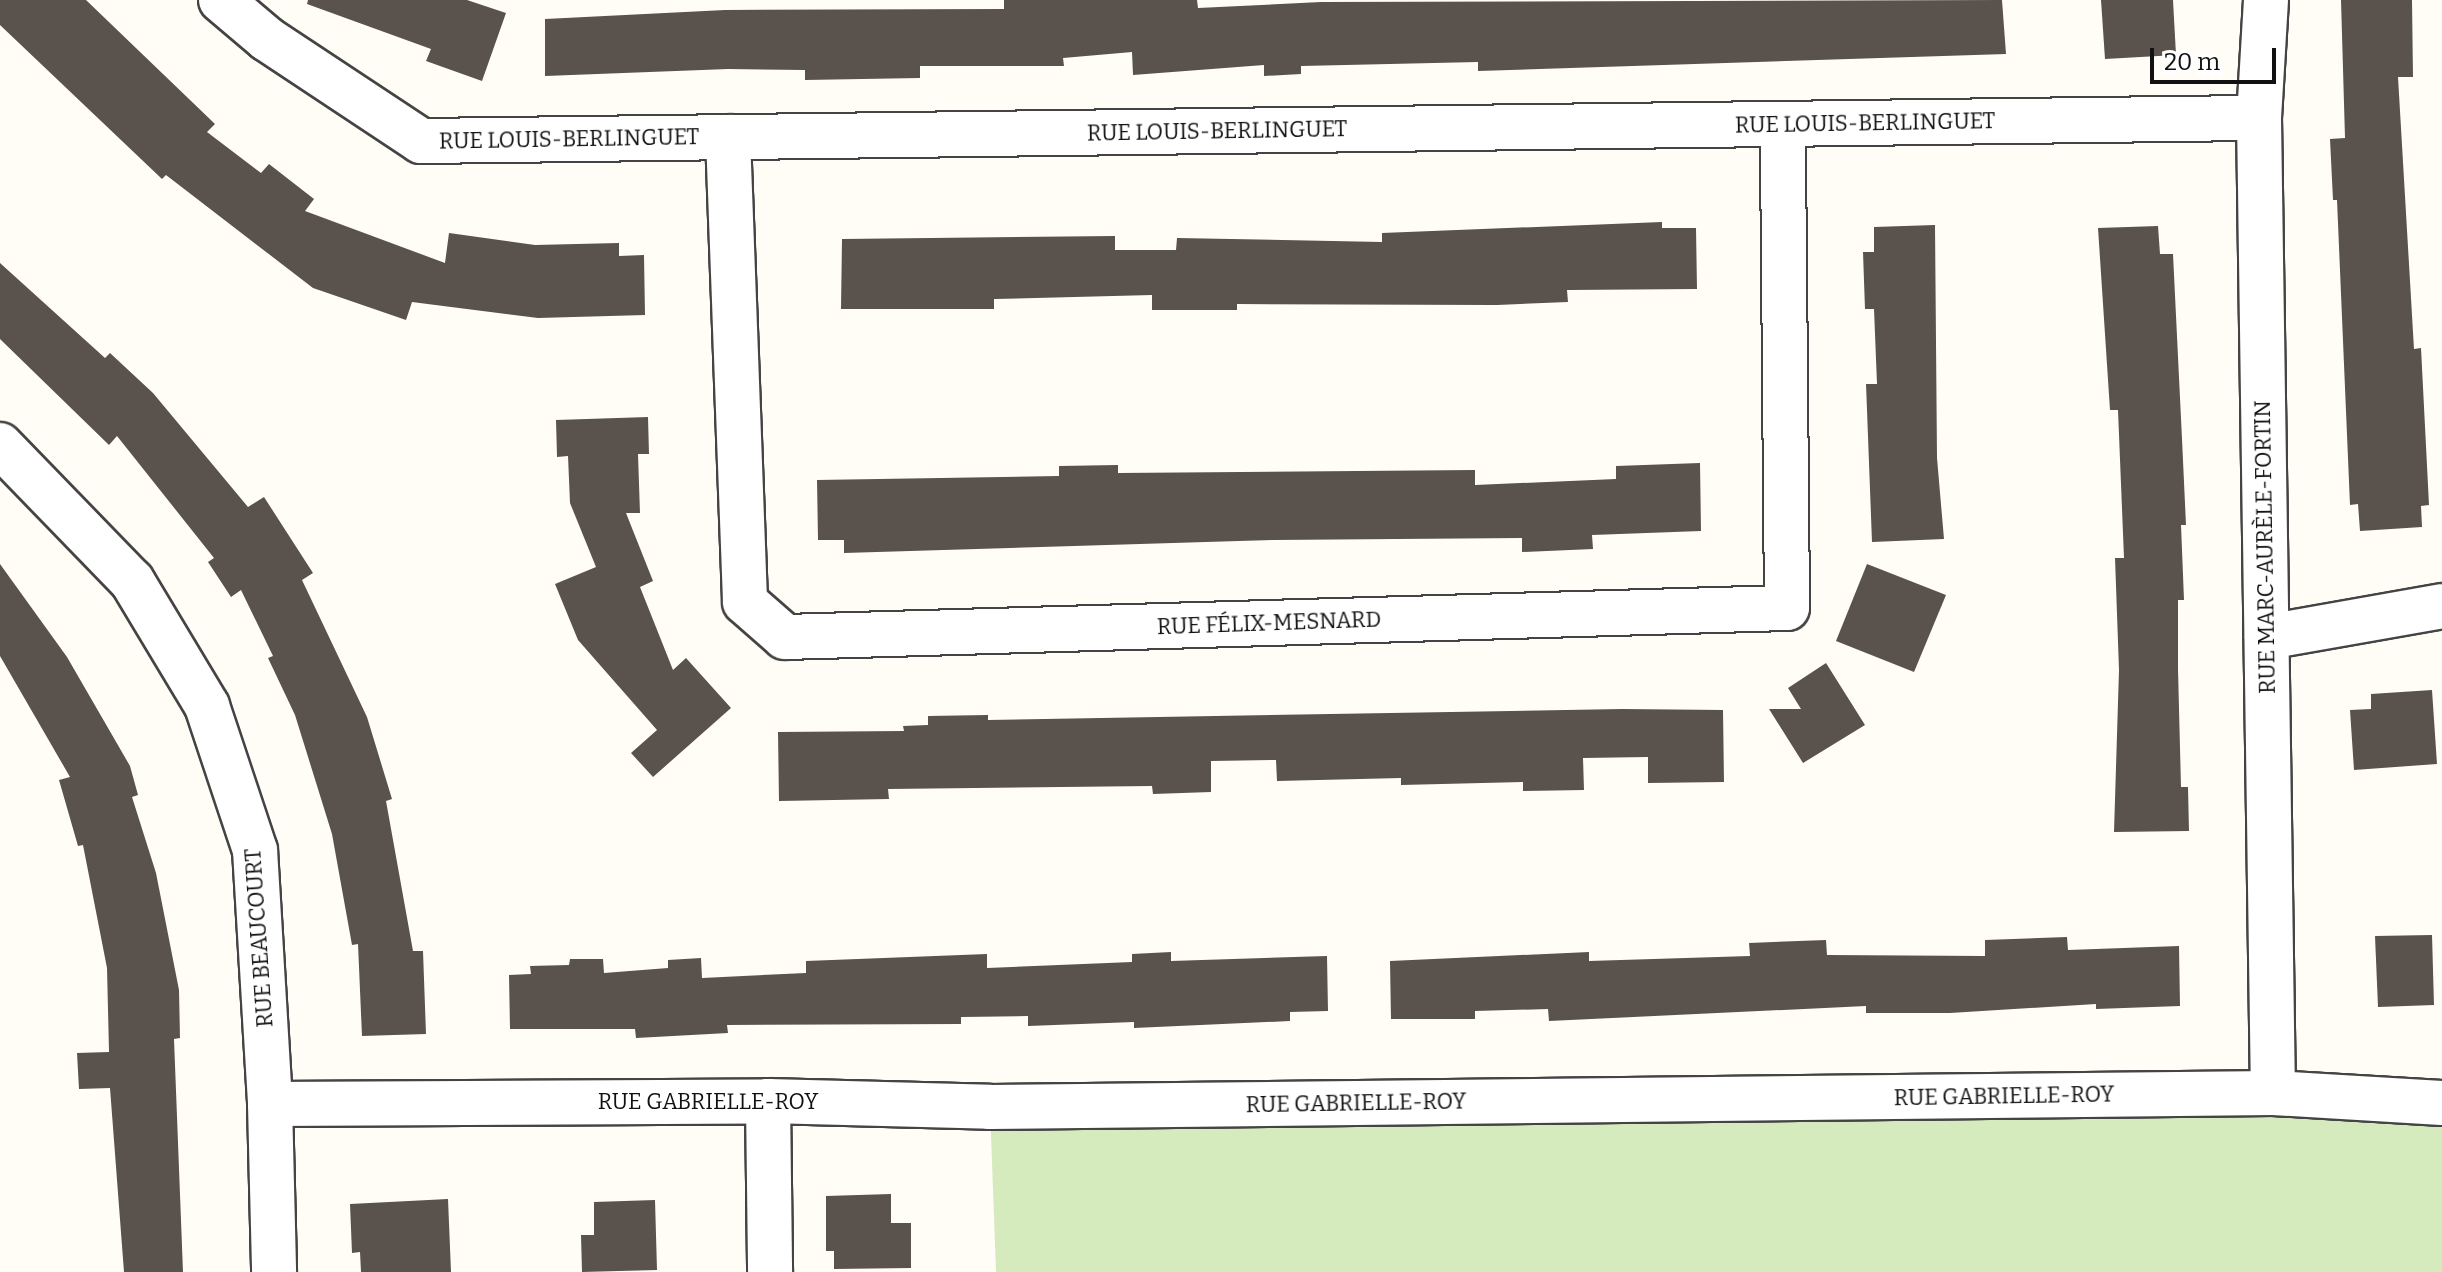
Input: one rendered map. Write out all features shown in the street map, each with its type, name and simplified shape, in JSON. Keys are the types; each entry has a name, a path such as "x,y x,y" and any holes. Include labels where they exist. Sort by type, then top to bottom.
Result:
{"street":[{"name":"RUE LOUIS-BERLINGUET","path":"221,0 267,39 421,141 2259,118"},
{"name":"RUE MARC-AURÈLE-FORTIN","path":"2266,0 2259,118 2273,1093"},
{"name":"RUE FÉLIX-MESNARD","path":"728,137 745,602 785,637 1787,608 1783,124"},
{"name":"RUE BEAUCOURT","path":"0,445 132,581 207,706 255,850 270,1104 274,1272"},
{"path":"2267,637 2442,606"},
{"name":"RUE GABRIELLE-ROY","path":"270,1104 768,1101 990,1107 2273,1093 2442,1103"},
{"path":"768,1101 770,1272"}],"green space":[{"path":"2442,1103 2442,1272 996,1272 990,1107"}],"building":[{"path":"0,0 86,0 215,124 207,132 261,173 269,164 314,199 305,211 445,263 449,233 535,245 619,243 619,256 644,255 645,315 538,318 412,302 406,320 313,288 166,175 162,179 0,25"},
{"path":"308,0 467,0 506,13 482,81 426,61 431,49 307,4"},
{"path":"1004,0 1197,0 1198,8 1321,2 2002,0 2006,54 1478,71 1478,62 1301,66 1301,74 1264,76 1264,65 1133,75 1132,52 1063,58 1064,66 920,66 920,78 805,80 805,70 728,69 545,76 545,19 725,10 1004,9"},
{"path":"2101,0 2173,0 2176,55 2105,59"},
{"path":"2341,0 2412,0 2413,77 2398,77 2414,349 2421,348 2429,505 2421,506 2422,527 2360,531 2358,504 2350,505 2337,200 2333,200 2330,139 2345,138"},
{"path":"1662,222 1662,228 1696,228 1697,289 1567,290 1568,302 1497,305 1237,304 1237,310 1152,310 1152,295 994,299 994,309 841,309 842,239 1115,236 1115,250 1176,250 1177,238 1382,242 1382,233"},
{"path":"1935,225 1937,458 1944,539 1872,542 1866,384 1877,384 1874,309 1865,309 1863,252 1874,252 1874,227"},
{"path":"2158,226 2160,254 2173,254 2186,525 2181,525 2184,600 2178,600 2181,787 2188,787 2189,831 2114,832 2119,670 2115,558 2124,558 2118,410 2110,410 2098,228"},
{"path":"0,263 105,358 110,353 153,393 248,507 264,497 313,573 302,580 367,717 392,799 386,801 413,951 423,951 426,1034 362,1036 358,944 352,945 332,834 295,715 268,658 273,656 241,590 231,597 208,562 214,558 117,436 109,445 0,339"},
{"path":"648,417 649,454 638,454 640,513 626,513 653,581 640,587 673,670 686,658 731,708 653,777 631,753 657,730 578,640 555,584 596,567 570,503 568,456 557,457 556,420"},
{"path":"1700,463 1701,531 1592,535 1593,549 1522,552 1522,538 1273,540 844,553 844,540 818,540 817,480 1059,476 1059,466 1118,465 1118,473 1475,470 1475,485 1616,479 1616,466"},
{"path":"0,564 67,657 130,766 138,795 132,797 156,873 179,990 180,1038 174,1039 183,1272 124,1272 110,1088 79,1089 77,1053 109,1052 107,968 83,845 78,846 59,780 70,777 0,656"},
{"path":"1867,564 1946,595 1914,672 1836,641"},
{"path":"1826,663 1865,725 1803,763 1769,709 1801,709 1788,688"},
{"path":"2432,690 2437,764 2354,770 2350,710 2371,709 2371,694"},
{"path":"1723,710 1724,782 1648,783 1648,757 1583,758 1584,790 1523,791 1523,782 1401,785 1401,778 1277,781 1276,760 1211,761 1211,792 1153,794 1152,786 888,789 889,799 779,801 778,732 904,731 903,726 928,725 928,716 988,715 988,720"},
{"path":"2432,935 2434,1005 2378,1007 2375,936"},
{"path":"2067,937 2068,950 2179,946 2180,1006 2096,1009 2096,1004 1950,1013 1866,1013 1866,1006 1549,1021 1548,1009 1475,1011 1475,1019 1391,1019 1390,961 1589,952 1589,961 1750,956 1749,943 1826,940 1827,955 1985,956 1985,940"},
{"path":"1171,952 1171,961 1327,956 1328,1011 1290,1012 1290,1021 1134,1028 1134,1022 1028,1026 1028,1016 961,1017 961,1024 727,1025 728,1033 636,1038 635,1029 510,1029 509,975 531,974 530,966 569,965 570,959 603,959 604,973 668,968 668,960 701,958 702,978 806,973 806,961 987,954 987,968 1132,962 1132,954"},
{"path":"891,1194 891,1223 911,1223 911,1268 834,1269 834,1251 826,1251 826,1196"},
{"path":"448,1199 451,1272 361,1272 360,1252 352,1253 350,1204"},
{"path":"655,1200 657,1270 582,1272 581,1235 594,1235 594,1202"}]}
